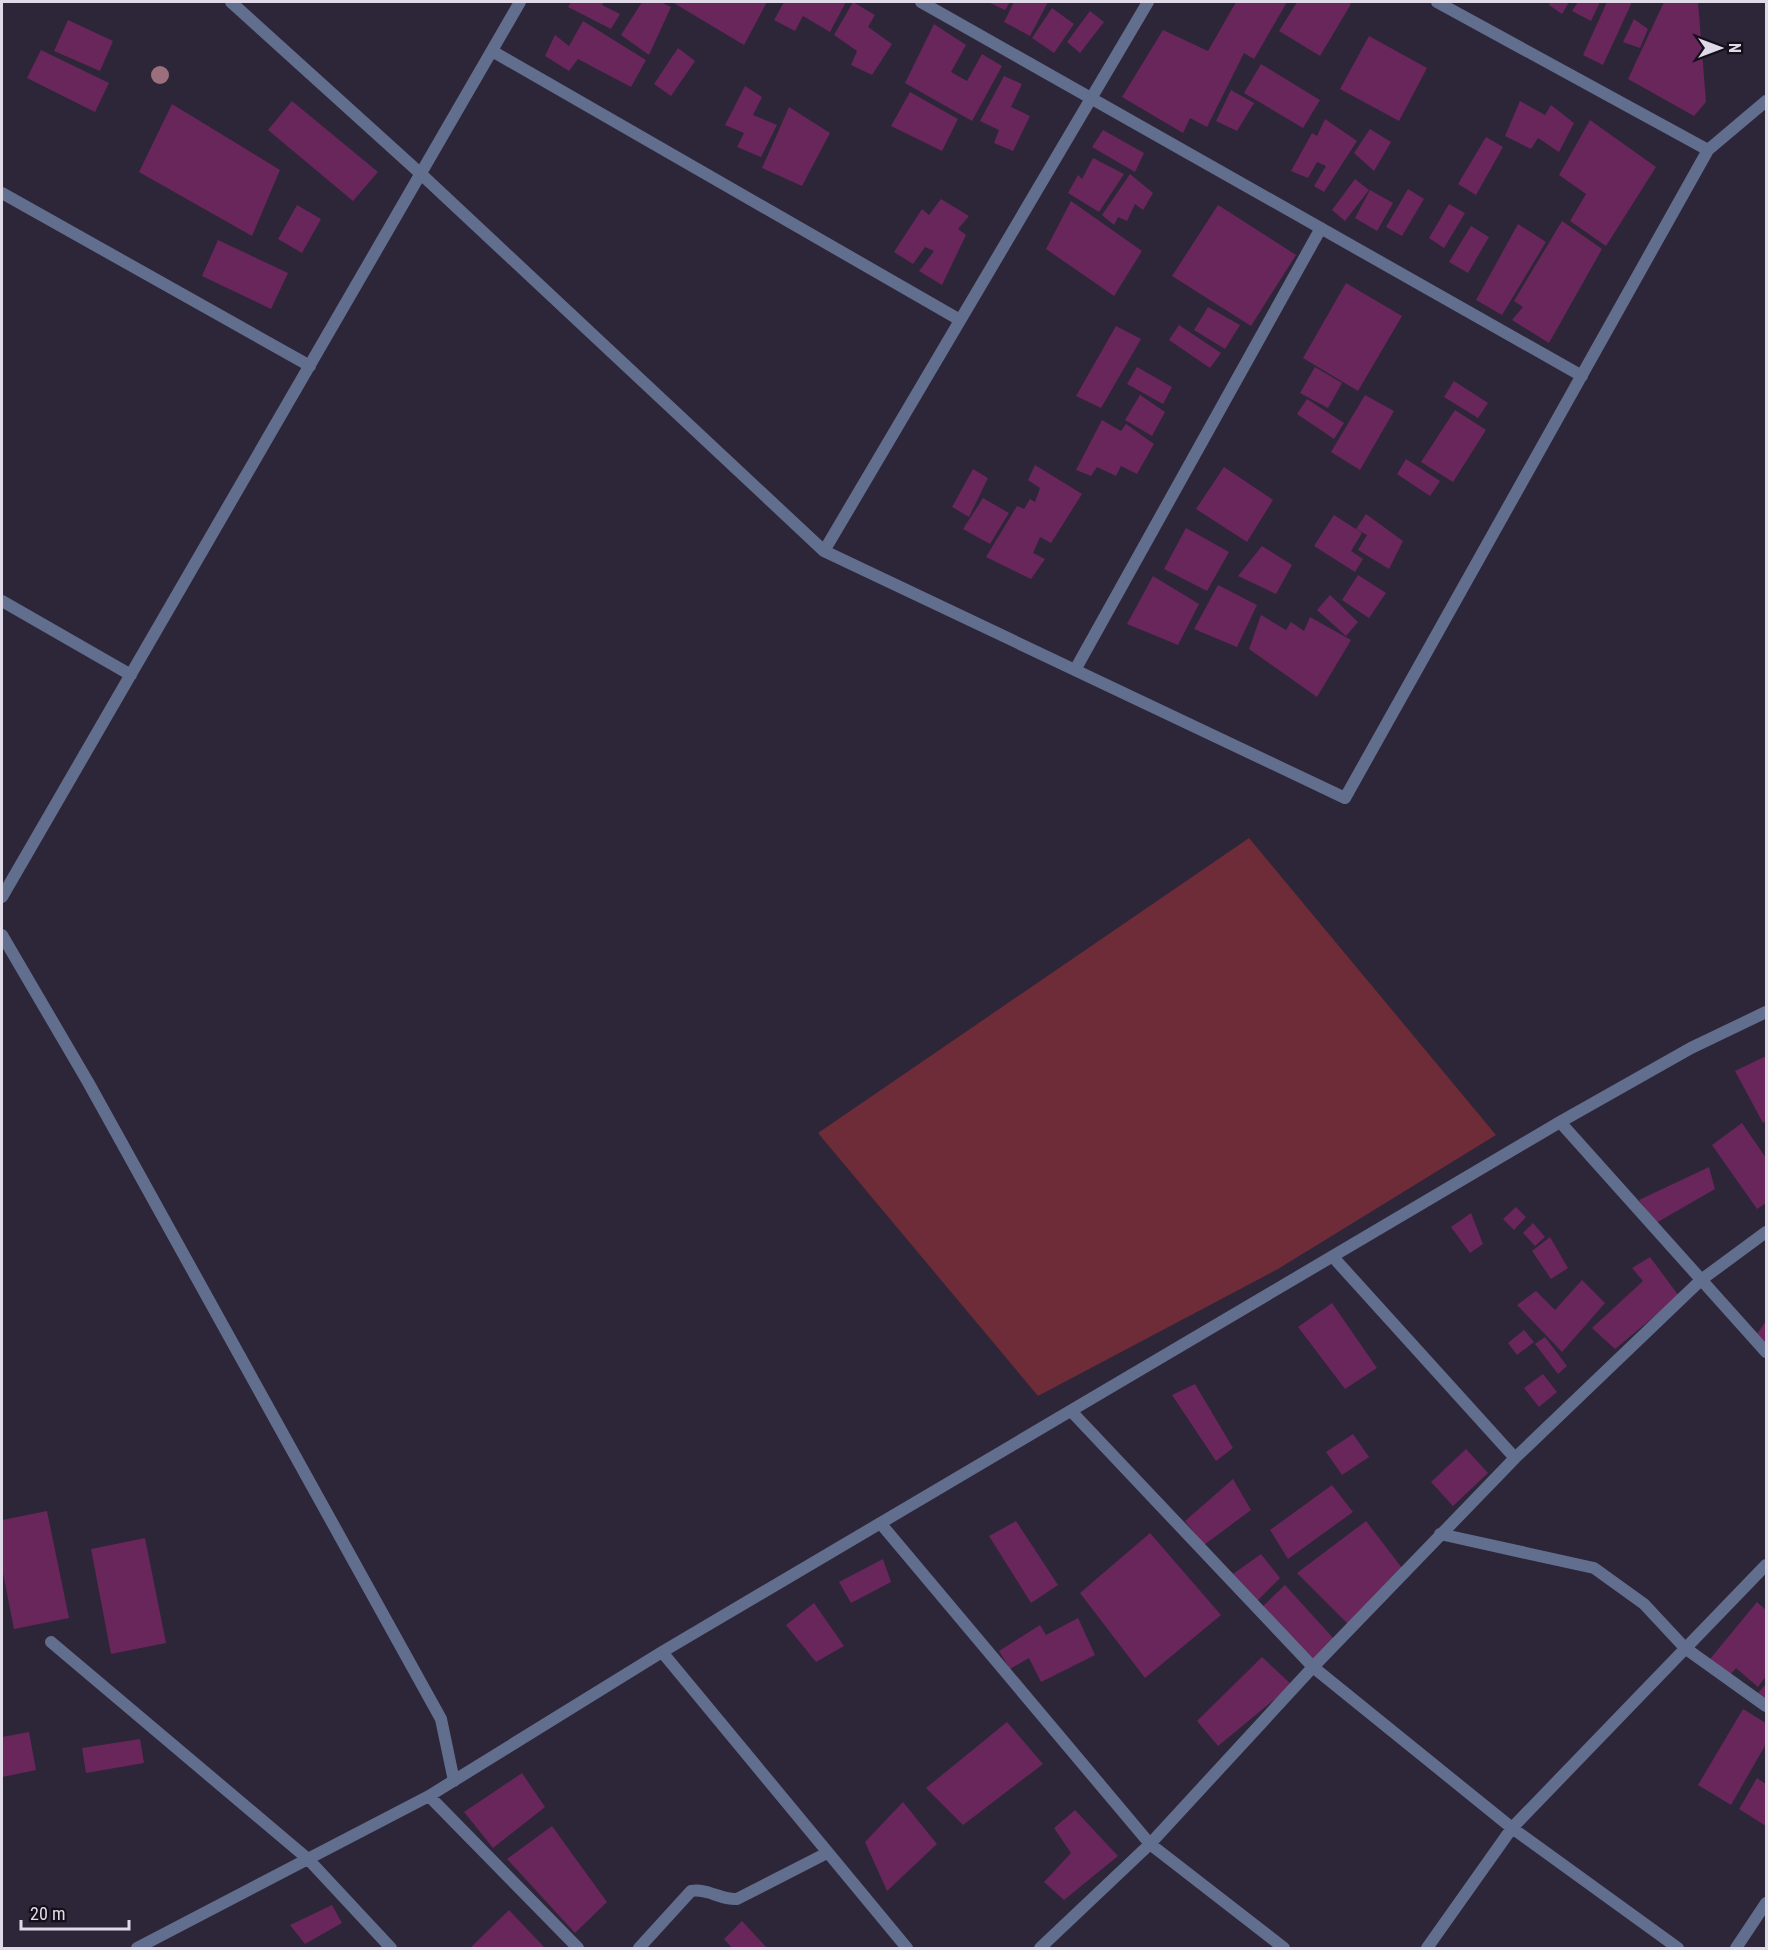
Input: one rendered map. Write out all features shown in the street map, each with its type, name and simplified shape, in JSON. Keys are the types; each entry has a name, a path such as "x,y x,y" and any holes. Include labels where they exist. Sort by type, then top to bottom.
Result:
{"street":[{"path":"231,2 421,174 824,551 1345,798 1708,150 1767,101"},
{"path":"2,897 520,2"},
{"path":"921,2 1582,376"},
{"path":"824,551 1148,2"},
{"path":"1437,2 1708,150"},
{"path":"492,51 960,320"},
{"path":"2,193 310,366"},
{"path":"1075,670 1321,228"},
{"path":"2,601 130,675"},
{"path":"2,935 88,1082 441,1719 454,1781"},
{"path":"137,1948 429,1796 662,1652 1560,1122 1691,1047 1767,1011"},
{"path":"1560,1122 1767,1352"},
{"path":"1040,1948 1150,1844 1313,1667 1515,1458 1701,1280 1767,1232"},
{"path":"1333,1257 1515,1458"},
{"path":"1071,1411 1313,1667 1512,1828 1678,1948"},
{"path":"881,1524 1150,1844 1284,1948"},
{"path":"1440,1534 1594,1568 1644,1604 1685,1648 1767,1706"},
{"path":"1426,1948 1512,1828 1767,1565"},
{"path":"51,1642 308,1859 391,1948"},
{"path":"662,1652 907,1948"},
{"path":"429,1796 578,1948"},
{"path":"639,1948 691,1891 701,1890 727,1899 737,1899 827,1852"},
{"path":"1736,1948 1767,1903"}],"shaded area":[{"path":"1249,838 1496,1135 1278,1269 1038,1396 818,1133"}],"building":[{"path":"571,2 604,2 602,5 620,14 611,29 568,7"},
{"path":"642,2 661,2 671,7 649,55 621,35"},
{"path":"672,2 767,2 744,45"},
{"path":"784,2 846,2 830,32 803,16 795,31 774,20"},
{"path":"853,2 875,15 868,27 892,44 872,75 851,65 857,51 834,35"},
{"path":"988,2 1010,2 1005,10"},
{"path":"1014,2 1048,2 1030,36 1004,22"},
{"path":"1236,2 1287,2 1254,59 1244,53 1207,127 1190,118 1183,133 1122,97 1163,30 1208,51"},
{"path":"1297,2 1346,2 1351,4 1320,56 1279,31"},
{"path":"1550,2 1569,2 1562,14 1549,5"},
{"path":"1578,2 1600,2 1591,21 1572,11"},
{"path":"1607,2 1632,2 1603,65 1583,55"},
{"path":"1664,2 1698,2 1706,102 1694,116 1628,79"},
{"path":"1052,8 1074,24 1054,53 1032,38"},
{"path":"1090,11 1104,22 1080,53 1067,42"},
{"path":"1634,19 1648,29 1640,48 1623,42"},
{"path":"68,20 113,41 100,71 54,51"},
{"path":"583,21 646,60 631,87 578,59 569,71 545,56 555,35 569,46"},
{"path":"934,24 966,45 951,72 967,81 982,54 1002,66 972,121 905,83"},
{"path":"1369,36 1427,68 1399,121 1340,89"},
{"path":"678,48 695,61 671,96 654,84"},
{"path":"41,50 109,83 95,112 27,78"},
{"path":"1261,64 1320,100 1303,128 1244,93"},
{"path":"1004,76 1022,84 1011,107 1030,116 1013,151 994,143 999,130 980,121"},
{"path":"745,86 762,97 753,115 777,125 761,157 737,147 744,133 725,125"},
{"path":"1231,90 1254,103 1237,131 1216,121"},
{"path":"910,92 958,119 942,151 891,126"},
{"path":"292,101 378,172 353,201 268,130"},
{"path":"1520,101 1545,115 1551,105 1574,123 1559,152 1538,138 1531,149 1505,136"},
{"path":"172,104 280,170 252,236 139,172"},
{"path":"789,107 830,133 802,186 762,168"},
{"path":"1325,119 1357,141 1324,192 1314,186 1326,166 1317,162 1308,178 1291,171 1312,133 1317,136"},
{"path":"1590,120 1656,167 1606,246 1570,221 1586,194 1559,175"},
{"path":"1370,129 1391,142 1374,171 1354,153"},
{"path":"1103,130 1144,153 1135,172 1092,147"},
{"path":"1486,137 1503,147 1476,195 1458,184"},
{"path":"1093,158 1124,174 1099,212 1068,193 1078,175 1082,179"},
{"path":"1130,174 1153,193 1143,210 1135,204 1127,221 1118,217 1114,225 1102,215"},
{"path":"1355,179 1369,190 1345,221 1332,210"},
{"path":"1408,189 1424,199 1402,236 1386,227"},
{"path":"1370,190 1393,203 1377,231 1355,218"},
{"path":"941,199 969,216 958,229 966,235 942,285 919,271 934,251 925,247 913,264 894,252 922,209 929,215"},
{"path":"1071,201 1142,251 1114,296 1046,249"},
{"path":"1449,204 1465,213 1444,248 1429,238"},
{"path":"297,205 321,219 302,253 278,239"},
{"path":"1218,205 1296,255 1251,326 1172,276"},
{"path":"1562,221 1602,249 1549,343 1512,320 1523,307 1514,301"},
{"path":"1518,224 1546,242 1502,315 1476,300"},
{"path":"1471,226 1489,237 1468,273 1449,262"},
{"path":"218,240 288,273 271,309 202,276"},
{"path":"1346,283 1402,316 1358,391 1303,358"},
{"path":"1208,307 1240,325 1225,349 1194,330"},
{"path":"1179,325 1221,353 1210,368 1169,340"},
{"path":"1116,326 1141,339 1101,408 1076,396"},
{"path":"1137,367 1172,387 1163,404 1127,384"},
{"path":"1315,367 1342,383 1328,408 1300,393"},
{"path":"1454,381 1488,403 1478,418 1444,397"},
{"path":"1140,395 1165,412 1152,436 1125,420"},
{"path":"1365,395 1394,411 1360,470 1331,452"},
{"path":"1307,399 1344,423 1334,439 1297,414"},
{"path":"1455,410 1486,430 1453,482 1421,462"},
{"path":"1102,420 1121,431 1126,424 1154,444 1137,474 1121,466 1116,476 1097,467 1091,476 1076,470"},
{"path":"1406,459 1440,481 1430,496 1397,474"},
{"path":"1035,465 1082,494 1051,543 1040,537 1033,553 1045,559 1031,579 986,557 1017,506 1024,509 1030,499 1035,502 1040,488 1028,480"},
{"path":"1224,467 1273,500 1247,542 1196,509"},
{"path":"973,469 988,478 969,517 952,507"},
{"path":"983,498 1009,513 990,544 963,529"},
{"path":"1366,514 1403,541 1389,569 1358,550 1367,535 1356,529"},
{"path":"1334,515 1362,533 1351,551 1363,559 1355,572 1314,546"},
{"path":"1186,528 1229,552 1207,591 1164,569"},
{"path":"1262,546 1292,565 1276,594 1238,576"},
{"path":"1358,575 1386,593 1369,618 1342,600"},
{"path":"1153,576 1199,604 1178,645 1127,624"},
{"path":"1218,585 1257,605 1237,647 1194,629"},
{"path":"1330,595 1358,622 1346,636 1317,610"},
{"path":"1261,615 1286,630 1291,622 1304,631 1310,617 1351,640 1317,697 1249,649"},
{"path":"1766,1056 1766,1121 1763,1123 1735,1071"},
{"path":"1742,1123 1766,1158 1766,1203 1757,1209 1712,1145"},
{"path":"1709,1167 1715,1189 1656,1223 1639,1200"},
{"path":"1516,1207 1526,1217 1514,1230 1503,1219"},
{"path":"1471,1213 1483,1244 1470,1253 1451,1227"},
{"path":"1533,1223 1545,1237 1535,1246 1523,1233"},
{"path":"1550,1237 1568,1268 1551,1279 1532,1251"},
{"path":"1650,1257 1679,1296 1615,1349 1592,1328 1643,1281 1632,1268"},
{"path":"1582,1280 1605,1303 1562,1352 1517,1305 1536,1291 1555,1310"},
{"path":"1332,1303 1377,1368 1345,1389 1298,1327"},
{"path":"1766,1321 1766,1346 1754,1338"},
{"path":"1524,1330 1534,1342 1517,1355 1508,1343"},
{"path":"1545,1337 1567,1366 1558,1374 1535,1344"},
{"path":"1543,1374 1557,1392 1539,1407 1524,1388"},
{"path":"1195,1384 1233,1448 1216,1461 1172,1395"},
{"path":"1353,1434 1369,1457 1342,1475 1326,1452"},
{"path":"1466,1449 1488,1473 1453,1506 1431,1482"},
{"path":"1233,1479 1251,1510 1204,1545 1185,1521"},
{"path":"1332,1485 1353,1512 1288,1559 1270,1530"},
{"path":"47,1511 69,1618 14,1629 2,1568 2,1520"},
{"path":"1016,1521 1058,1585 1031,1603 989,1536"},
{"path":"1366,1521 1402,1568 1350,1626 1297,1573"},
{"path":"1150,1533 1221,1615 1145,1678 1080,1593"},
{"path":"145,1538 166,1643 111,1654 91,1549"},
{"path":"1261,1554 1280,1578 1257,1601 1233,1574"},
{"path":"883,1559 891,1582 851,1603 839,1582"},
{"path":"1285,1585 1334,1639 1313,1662 1262,1607"},
{"path":"1757,1602 1766,1610 1766,1676 1758,1687 1736,1668 1729,1676 1710,1659"},
{"path":"814,1603 844,1646 816,1662 786,1625"},
{"path":"1078,1618 1095,1655 1041,1682 1029,1658 1010,1669 999,1651 1040,1625 1046,1635"},
{"path":"1262,1657 1292,1685 1218,1746 1197,1721"},
{"path":"1766,1684 1766,1700 1758,1693"},
{"path":"1743,1709 1766,1723 1766,1744 1731,1805 1698,1785"},
{"path":"1007,1722 1043,1764 963,1825 926,1788"},
{"path":"29,1732 36,1770 2,1777 2,1737"},
{"path":"140,1739 144,1763 86,1773 82,1748"},
{"path":"522,1773 545,1807 493,1848 464,1812"},
{"path":"1757,1778 1766,1784 1766,1826 1739,1809"},
{"path":"903,1802 937,1844 887,1891 865,1842"},
{"path":"1075,1810 1118,1856 1064,1900 1044,1882 1071,1853 1054,1828"},
{"path":"552,1826 607,1902 575,1933 507,1859"},
{"path":"332,1905 342,1923 305,1944 290,1925"},
{"path":"509,1910 545,1948 470,1948"},
{"path":"742,1921 767,1948 732,1948 724,1939"}]}
